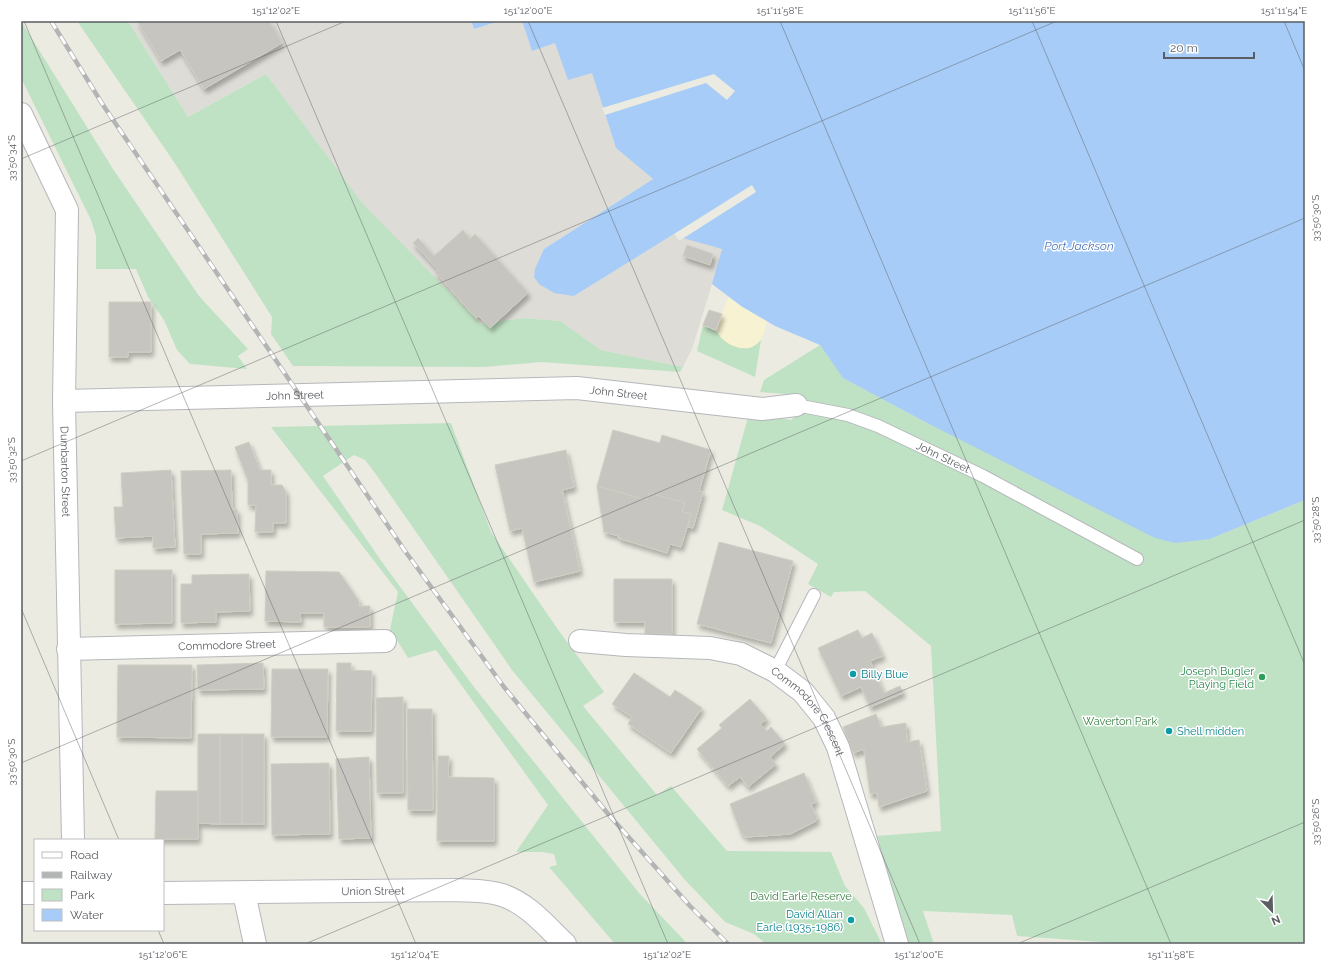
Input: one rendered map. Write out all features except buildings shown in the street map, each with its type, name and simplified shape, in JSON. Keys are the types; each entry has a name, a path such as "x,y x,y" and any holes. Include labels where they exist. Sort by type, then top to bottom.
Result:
{"street":[{"name":"Dumbarton Street","path":"21,114 67,210 64,401 72,839"},
{"name":"John Street","path":"64,401 577,388 762,409 796,405"},
{"name":"Commodore Street","path":"68,649 385,641"},
{"name":"Commodore Crescent","path":"580,641 626,646 710,648 741,654 775,671 803,692 824,718 838,747 897,944"},
{"name":"Union Street","path":"164,893 456,890 488,892 503,896 531,912 565,944"},
{"path":"21,893 34,893"},
{"path":"244,893 255,944"}],"lane":[{"name":"John Street","path":"796,405 848,415 878,426 983,476 1137,559"},
{"path":"775,671 814,595"}],"shaded area":[{"path":"128,21 471,21 474,29 500,21 522,21 532,51 555,43 592,73 616,148 653,179 544,249 574,296 674,234 723,249 692,349 683,367 601,350 559,321 523,318 481,324 362,204 266,74 188,117"}],"green space":[{"path":"21,21 113,169 199,296 248,349 238,356 247,369 190,364 177,350 164,320 148,297 136,269 96,269 96,236 91,220 21,78"},
{"path":"77,21 128,21 188,117 266,74 363,204 481,324 523,318 560,321 601,350 683,367 680,372 541,362 484,367 293,366 271,334 272,317 174,162"},
{"path":"703,325 750,348 761,340 755,377 697,351"},
{"name":"Waverton Park","path":"820,345 844,378 927,423 1210,539 1305,500 1305,944 1129,944 1017,936 1012,915 923,911 934,944 907,944 876,836 941,831 931,646 865,591 834,592 831,597 808,584 818,564 760,526 722,510 749,414 792,420 800,395 760,392 764,380"},
{"name":"David Earle Reserve","path":"451,423 491,532 559,631 604,692 583,706 657,795 671,786 727,851 831,852 845,886 864,908 882,944 766,944 754,934 725,922 685,880 512,670 375,473 365,460 354,455 323,476 382,562 474,687 639,893 684,940 686,944 615,944 549,867 557,865 554,854 542,852 516,852 548,805 436,650 408,658 390,629 398,592 271,427"}],"sand":[{"path":"729,296 767,321 761,339 750,347 744,348 730,345 719,336 716,330"}],"water":[{"path":"471,21 500,21 474,29"},
{"name":"Port Jackson","path":"522,21 1305,21 1305,500 1210,539 1175,543 1155,538 927,423 843,378 820,345 775,326 741,306 712,284 722,249 683,238 679,241 674,234 574,296 554,293 539,284 534,277 535,269 544,249 653,179 616,148 592,73 568,80 555,43 532,51"}],"pier":[{"path":"714,74 735,91 727,100 706,83 605,115 602,108"},
{"path":"752,185 756,192 679,241 674,234"}],"railway":[{"path":"51,21 103,105 405,551 504,687 609,815 690,906 728,944"}],"place":[{"name":"Billy Blue","path":"853,674"},
{"name":"Joseph Bugler Playing Field","path":"1262,677"},
{"name":"Shell midden","path":"1169,731"},
{"name":"David Allan Earle (1935-1986)","path":"851,920"}]}
